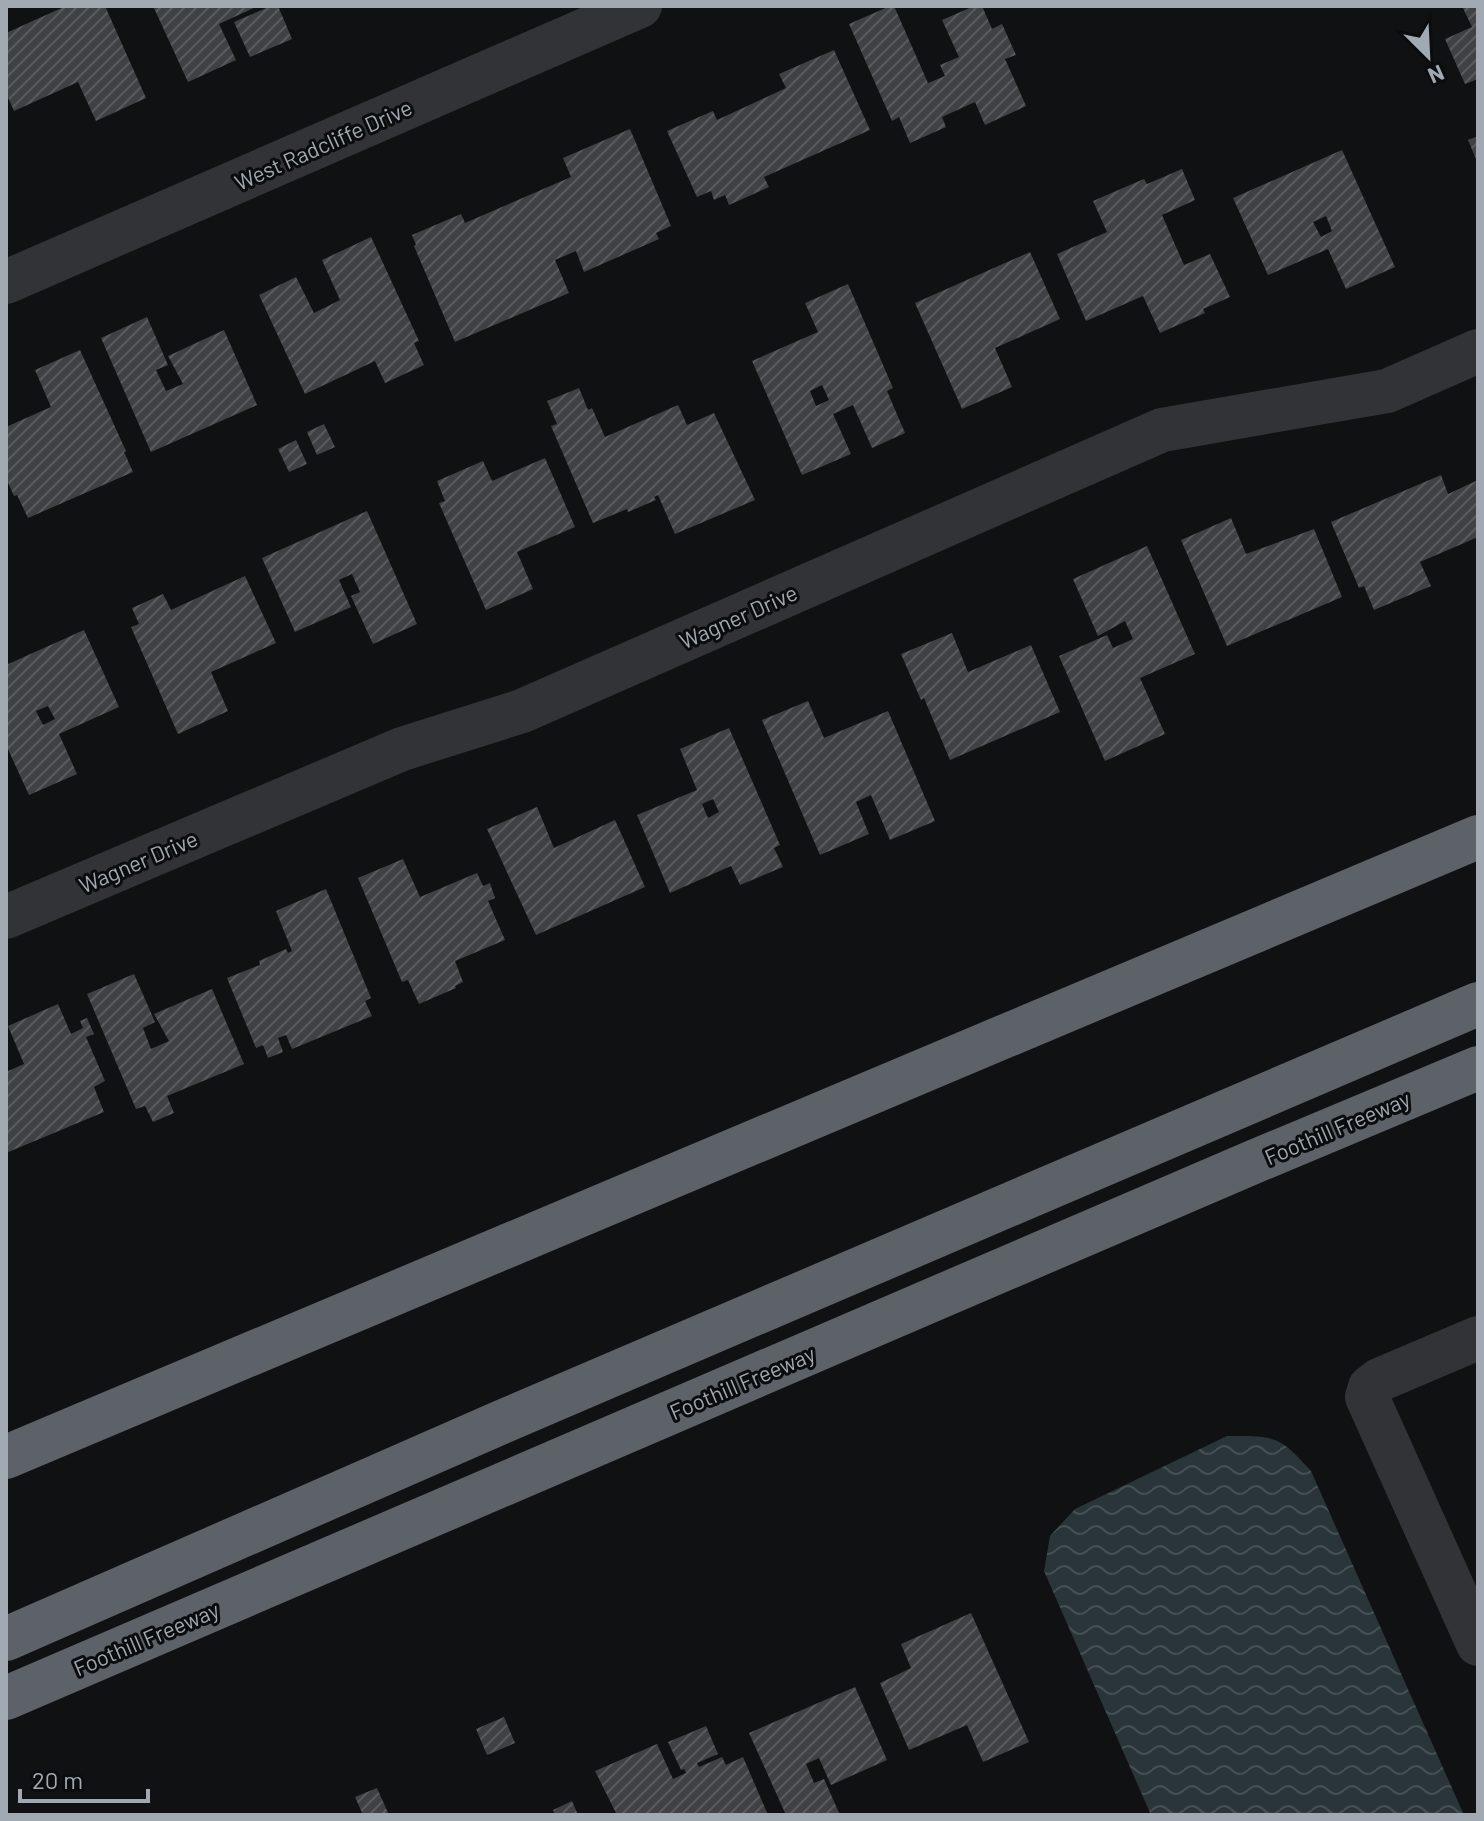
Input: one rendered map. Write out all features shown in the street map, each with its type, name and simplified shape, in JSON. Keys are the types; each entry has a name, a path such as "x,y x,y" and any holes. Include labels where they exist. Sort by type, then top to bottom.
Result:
{"highway":[{"path":"6,1457 1478,837"},
{"path":"6,1639 562,1396 1478,1004"},
{"name":"Foothill Freeway","path":"6,1698 1478,1068"}],"street":[{"name":"West Radcliffe Drive","path":"6,282 640,6"},
{"name":"Wagner Drive","path":"6,917 402,749 522,711 1162,430 1387,391 1478,351"},
{"path":"1478,1338 1379,1380 1370,1387 1367,1397 1478,1644"}],"water":[{"path":"1227,1436 1256,1436 1275,1440 1291,1450 1311,1471 1464,1815 1151,1815 1044,1571 1050,1536 1075,1509"}],"building":[{"path":"66,6 105,6 146,98 96,121 78,82 14,111 6,93 6,33"},
{"path":"153,6 258,6 219,24 236,60 188,82"},
{"path":"278,6 292,39 250,57 234,22"},
{"path":"894,6 928,83 945,76 940,65 959,57 942,20 974,6 982,6 992,29 1002,24 1016,55 1005,59 1026,106 985,125 975,102 942,117 946,127 910,143 899,117 892,121 849,24"},
{"path":"1462,6 1478,6 1478,79 1465,84 1445,39 1472,27"},
{"path":"834,50 870,130 764,177 769,187 729,205 725,195 714,200 711,191 697,197 667,131 713,111 717,120 786,88 779,74"},
{"path":"630,129 671,226 656,233 659,239 584,272 576,251 555,260 569,293 455,342 412,235 461,214 465,223 571,177 563,158"},
{"path":"1478,136 1478,164 1468,140"},
{"path":"1342,150 1395,267 1346,289 1328,249 1268,275 1233,198","holes":["1326,216 1332,231 1321,237 1313,222"]},
{"path":"1182,169 1195,200 1162,215 1184,265 1210,254 1230,297 1203,309 1205,313 1160,333 1143,296 1086,321 1057,254 1107,232 1093,201 1144,179 1147,184"},
{"path":"371,237 419,341 414,343 424,365 385,383 375,361 305,394 259,295 296,277 314,313 340,300 322,260"},
{"path":"1030,252 1060,319 995,348 1012,387 962,409 915,303"},
{"path":"848,284 893,388 887,391 905,433 872,448 853,405 833,414 851,454 802,475 752,361 818,332 805,303","holes":["822,385 829,400 816,406 810,391"]},
{"path":"147,317 168,365 156,370 166,391 183,384 168,356 224,330 257,405 151,452 101,338"},
{"path":"80,350 133,472 28,518 6,478 6,427 51,407 35,370"},
{"path":"579,388 605,437 678,405 687,425 714,413 755,500 675,534 658,495 654,497 656,500 593,523 551,426 557,424 547,401"},
{"path":"324,424 335,447 317,455 307,432"},
{"path":"296,440 307,464 289,472 278,449"},
{"path":"545,458 575,527 517,552 533,589 486,610 439,503 445,501 437,481 483,461 492,481"},
{"path":"1441,475 1448,494 1478,480 1478,537 1420,562 1431,586 1374,610 1364,586 1359,588 1331,522"},
{"path":"367,511 417,624 373,644 351,596 360,592 352,574 339,580 351,607 295,632 262,558"},
{"path":"1231,518 1246,554 1314,529 1342,597 1227,646 1181,540"},
{"path":"1147,546 1195,654 1140,678 1165,734 1105,761 1059,656 1107,635 1113,648 1133,639 1125,621 1098,636 1073,579"},
{"path":"245,576 276,643 211,672 228,711 178,734 131,627 139,624 132,608 163,594 171,610"},
{"path":"84,630 119,707 59,734 77,774 29,795 6,745 6,665","holes":["48,706 55,719 43,725 36,711"]},
{"path":"952,633 968,672 1031,645 1060,712 950,760 924,698 921,700 901,654"},
{"path":"808,701 824,738 888,711 935,821 890,840 871,795 856,802 869,834 820,855 762,720"},
{"path":"729,728 780,845 774,848 783,867 740,885 731,866 670,893 637,815 697,790 680,749","holes":["713,799 719,812 708,818 702,804"]},
{"path":"537,807 554,848 615,820 645,887 536,935 487,829"},
{"path":"403,859 420,897 477,873 483,886 490,883 495,898 488,901 505,940 455,961 463,982 419,1004 408,980 402,982 358,878"},
{"path":"326,889 371,998 365,1001 372,1016 292,1049 286,1035 278,1038 283,1052 268,1058 263,1045 256,1048 227,978 260,965 259,961 286,949 288,953 292,951 276,911"},
{"path":"134,974 155,1022 143,1028 151,1049 169,1041 154,1014 212,989 244,1064 167,1096 174,1113 153,1122 145,1106 136,1109 87,994"},
{"path":"58,1004 71,1034 83,1028 80,1021 87,1018 94,1034 86,1037 105,1081 94,1087 104,1112 6,1153 6,1072 24,1064 8,1026"},
{"path":"971,1613 1029,1742 983,1762 967,1725 909,1750 880,1683 911,1668 901,1644"},
{"path":"855,1687 887,1760 831,1785 819,1758 806,1764 814,1783 824,1779 840,1815 786,1815 749,1733"},
{"path":"504,1717 515,1743 487,1755 476,1729"},
{"path":"706,1726 718,1754 697,1763 699,1767 722,1757 726,1765 743,1757 768,1815 617,1815 595,1771 657,1744 673,1779 686,1773 684,1769 681,1770 668,1742"},
{"path":"377,1788 389,1815 363,1815 355,1797"},
{"path":"572,1801 578,1815 555,1815 553,1810"}]}
